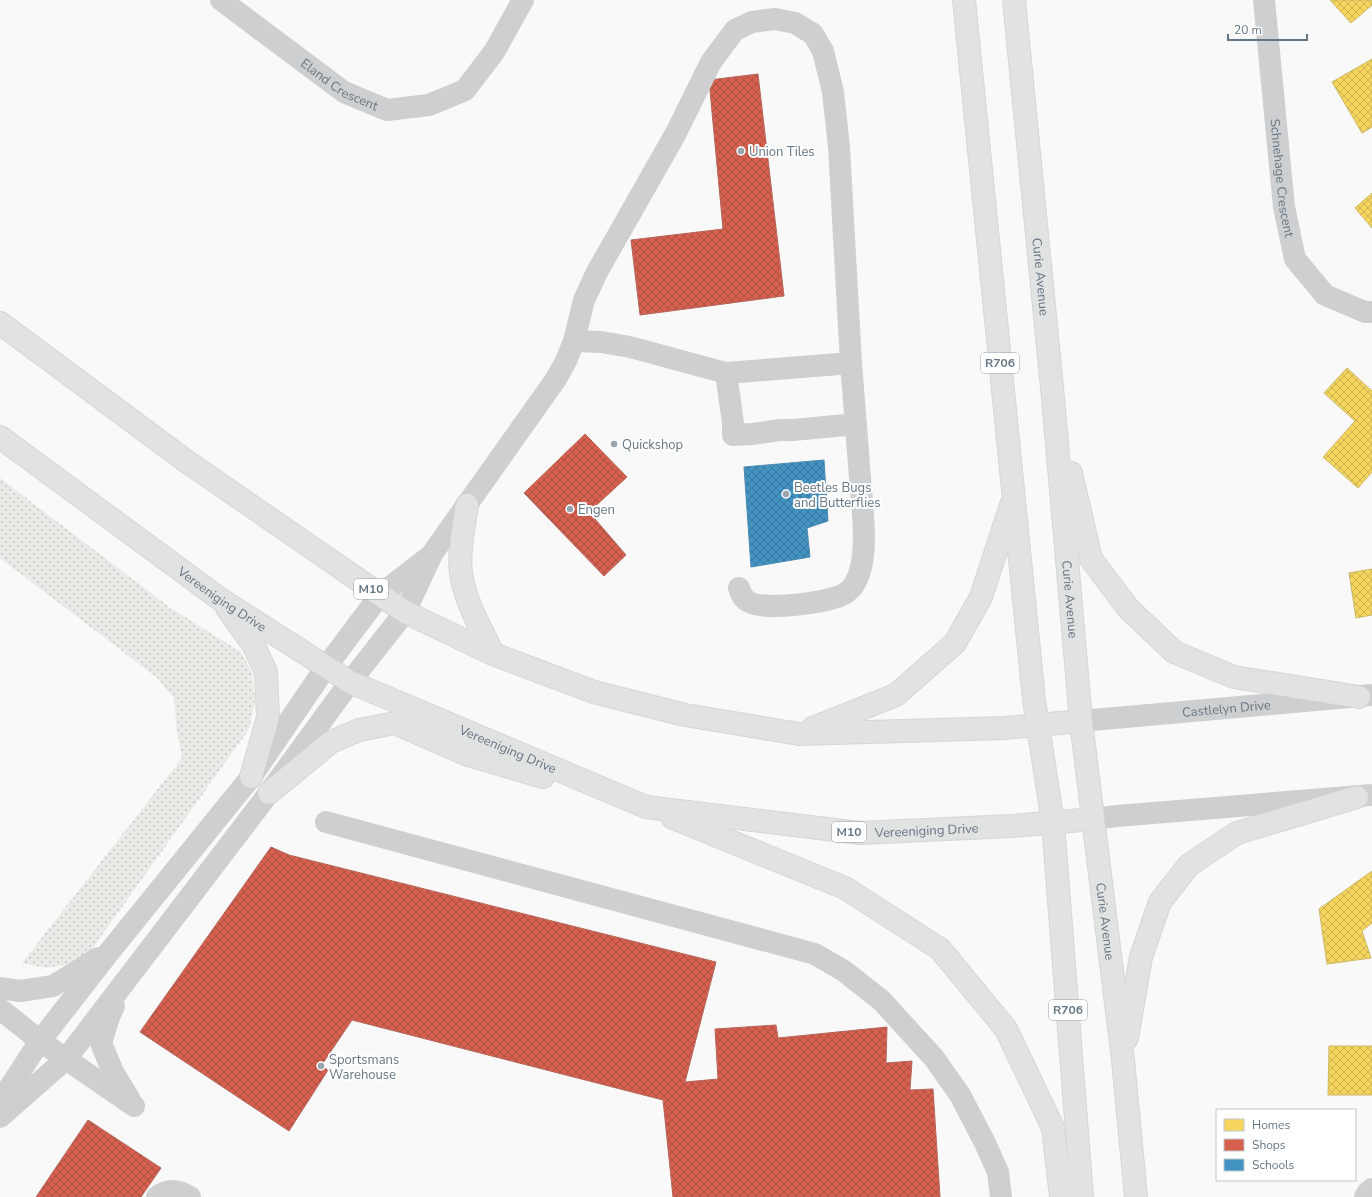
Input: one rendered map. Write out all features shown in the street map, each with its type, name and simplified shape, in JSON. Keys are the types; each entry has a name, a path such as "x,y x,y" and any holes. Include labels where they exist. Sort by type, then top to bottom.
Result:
{"main road":[{"name":"R706","path":"964,0 1037,725 1053,823 1082,1197"},
{"name":"Curie Avenue","path":"1014,0 1053,398 1081,721 1123,1060 1136,1197"},
{"name":"M10","path":"0,323 186,462 405,612 493,654 594,692 685,715 799,734 997,728 1081,721"},
{"path":"1053,398 1091,560 1128,608 1174,652 1234,677 1365,696"},
{"name":"Vereeniging Drive","path":"0,437 220,599 350,682 646,807 860,833 1005,827 1093,819"},
{"path":"799,734 896,695 955,643 981,597 1013,496"},
{"path":"467,505 462,540 461,572 470,606 493,654"},
{"path":"220,599 254,646 266,672 268,717 251,777"},
{"path":"269,793 331,742 359,730 395,724 468,755 646,807 845,888 940,949 1006,1028 1052,1128 1062,1197"},
{"path":"1123,1060 1140,957 1160,902 1189,865 1236,832 1365,796"}],"street":[{"name":"Eland Crescent","path":"222,0 344,92 387,110 429,105 465,90 494,52 523,0"},
{"name":"Schnehage Crescent","path":"1264,0 1284,207 1295,259 1325,295 1365,312 1372,312"},
{"path":"0,1117 66,1059 269,793 350,682 405,612 432,554 556,379 566,361 574,341 584,300 597,272 676,133 711,62 735,30 752,22 775,19 795,23 813,34 823,51 833,92 839,147 851,363 863,532 863,556 860,573 854,585 844,594 828,599 796,605 759,605 749,602 743,598 739,588"},
{"path":"574,341 601,342 630,347 726,373 851,363"},
{"path":"726,373 733,423 733,436 780,430 856,424"},
{"path":"0,1102 40,1041 110,951 251,777 326,667 380,595 432,554"},
{"name":"Castlelyn Drive","path":"1081,721 1365,696"},
{"path":"1093,819 1365,796"},
{"path":"326,822 815,954 844,971 881,1000 934,1058 960,1095 985,1143 998,1172 1001,1197"},
{"path":"0,988 20,991 53,986 110,951"},
{"path":"0,1009 40,1041 134,1106 113,1072 101,1043 109,1017 131,972"},
{"path":"1365,1197 1372,1189"},
{"path":"156,1197 170,1190 190,1197"}],"shaded area":[{"path":"0,478 169,607 241,652 252,673 255,700 249,729 92,949 70,964 45,968 22,963 182,758 177,731 174,698 156,677 0,558"}],"building: Homes":[{"path":"1330,0 1372,0 1372,5 1351,23"},
{"path":"1372,59 1372,127 1362,133 1332,82"},
{"path":"1372,193 1372,228 1355,208"},
{"path":"1347,368 1372,391 1372,472 1358,488 1323,457 1355,421 1324,393"},
{"path":"1372,569 1372,615 1356,618 1349,573"},
{"path":"1372,871 1372,923 1362,931 1371,958 1327,964 1319,909"},
{"path":"1329,1046 1372,1046 1372,1095 1328,1095"}],"building: Shops":[{"name":"Union Tiles","path":"758,74 784,296 640,315 631,240 723,229 709,80"},
{"path":"585,434 627,477 589,512 626,555 604,576 524,493"},
{"path":"271,847 289,855 716,962 685,1082 718,1079 715,1029 776,1025 778,1038 887,1027 886,1063 912,1061 910,1090 933,1089 940,1197 673,1197 663,1100 352,1020 321,1066 328,1070 289,1131 140,1032"},
{"path":"88,1120 161,1168 141,1197 36,1197"}],"building: Schools":[{"name":"Beetles Bugs and Butterflies","path":"824,460 828,521 807,528 810,557 751,567 744,467"}],"place":[{"name":"Union Tiles","path":"741,151"},
{"name":"Quickshop","path":"614,444"},
{"name":"Beetles Bugs and Butterflies","path":"786,494"},
{"name":"Engen","path":"570,509"},
{"name":"Sportsmans Warehouse","path":"321,1066"}]}
